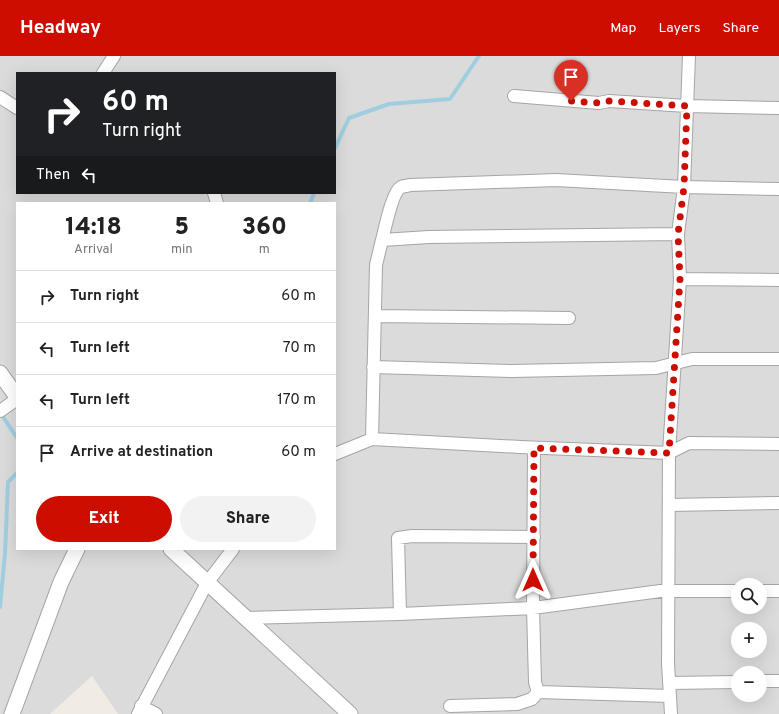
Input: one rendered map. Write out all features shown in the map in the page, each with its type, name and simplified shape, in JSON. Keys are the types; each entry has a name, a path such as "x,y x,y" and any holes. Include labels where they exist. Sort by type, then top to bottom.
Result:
{"street":[{"path":"103,72 114,56"},
{"path":"671,714 668,663 669,453 680,279 678,234 684,187 689,56"},
{"path":"514,96 599,103 609,101 687,106 779,108"},
{"path":"0,97 16,107"},
{"path":"372,439 376,265 392,201 397,190 402,186 556,180 684,187 779,189"},
{"path":"382,240 429,236 678,234"},
{"path":"680,279 779,280"},
{"path":"375,316 569,318"},
{"path":"373,366 512,371 656,368 692,359 779,359"},
{"path":"0,373 16,397"},
{"path":"0,411 16,399"},
{"path":"336,454 372,439 534,448 669,453 689,443 779,444"},
{"path":"534,448 533,608 535,682 538,692"},
{"path":"669,505 779,503"},
{"path":"400,614 398,538 412,536 534,536"},
{"path":"12,714 61,582 77,550"},
{"path":"172,550 350,714"},
{"path":"156,714 140,710 207,583 232,550"},
{"path":"246,618 400,614 533,608 668,590 731,591"},
{"path":"767,591 779,591"},
{"path":"767,682 779,681"},
{"path":"669,683 731,682"},
{"path":"538,692 670,696"},
{"path":"450,706 517,704 532,699 538,692"}],"shaded area":[{"path":"0,56 779,56 779,714 118,714 92,676 50,714 0,714"}],"waterway":[{"path":"336,146 349,118 389,104 450,99 479,56"},
{"path":"310,202 314,194"},
{"path":"0,412 16,436"},
{"path":"0,607 5,553 8,482 16,474"}],"route":[{"path":"533,580 534,448 669,453 680,279 678,234 684,187 687,106 609,101 599,103 571,101"}]}
